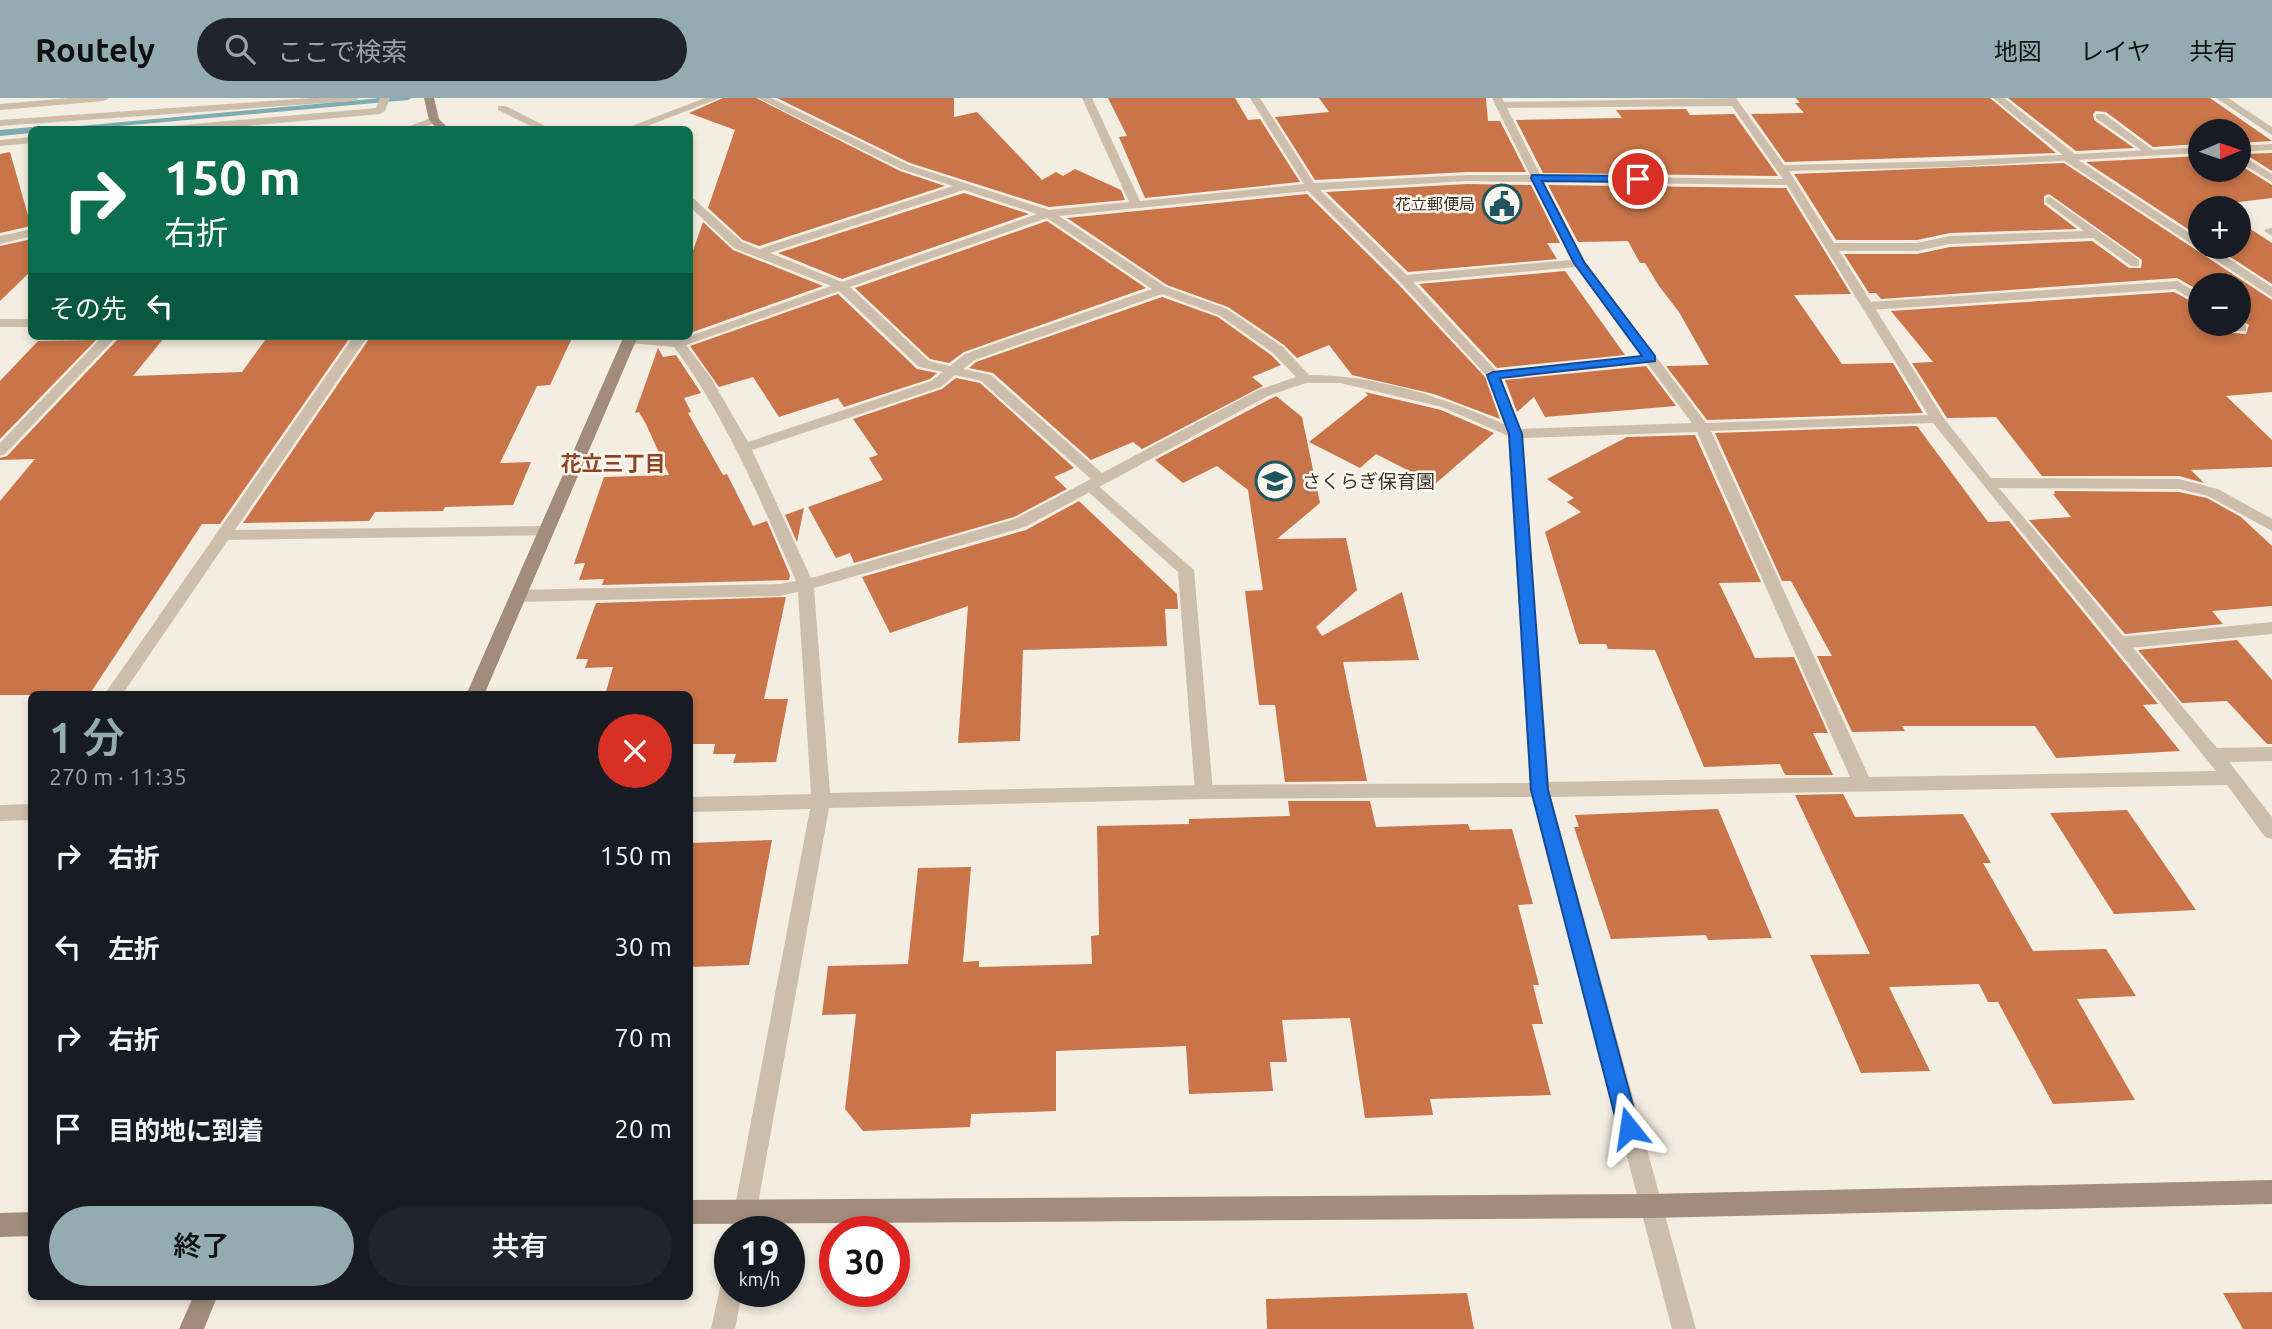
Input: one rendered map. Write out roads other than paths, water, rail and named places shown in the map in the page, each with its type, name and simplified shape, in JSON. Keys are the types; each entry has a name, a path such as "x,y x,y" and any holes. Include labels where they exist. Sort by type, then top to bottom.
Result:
{"street":[{"path":"0,107 104,98"},
{"path":"0,123 354,98"},
{"path":"206,126 380,111 385,98"},
{"path":"429,98 434,120 441,126"},
{"path":"637,126 715,98"},
{"path":"763,98 905,167 1048,214 1162,290 1223,312 1278,350 1305,379"},
{"path":"1087,98 1136,204"},
{"path":"1255,98 1311,187 1404,279 1493,375 1515,434 1540,790 1684,1329"},
{"path":"1998,98 2069,156 2188,237"},
{"path":"2221,98 2272,132"},
{"path":"1863,785 1702,427 1579,263 1499,102 1733,100 1791,182 1870,306 1937,419 1987,484 2232,778 2272,831"},
{"path":"502,108 540,126"},
{"path":"2100,116 2152,153"},
{"path":"416,126 434,120"},
{"path":"0,143 28,141"},
{"path":"2251,148 2272,147"},
{"path":"1781,168 1951,164 2188,151"},
{"path":"2251,165 2272,179"},
{"path":"693,338 1048,214 1311,187 1467,178 1791,182"},
{"path":"759,253 967,186"},
{"path":"2049,200 2135,263"},
{"path":"693,204 738,245 840,285 924,364 986,378 1186,570 1204,792"},
{"path":"0,240 28,233"},
{"path":"1830,247 1917,247 1950,240 2095,234"},
{"path":"2221,259 2272,293"},
{"path":"1404,279 1579,263"},
{"path":"1870,306 2177,285 2188,292"},
{"path":"744,448 936,384 970,356 1162,290"},
{"path":"0,323 28,323"},
{"path":"0,451 106,340"},
{"path":"116,691 358,340"},
{"path":"477,691 629,340"},
{"path":"654,340 678,343 686,340"},
{"path":"678,343 705,378 744,448 806,585 821,802 744,1216"},
{"path":"1493,375 1651,359"},
{"path":"519,596 779,590 806,585 1020,523 1263,393 1305,379 1340,379 1435,401 1515,434 1937,419"},
{"path":"1987,484 2179,484 2213,492 2272,526"},
{"path":"224,535 546,531"},
{"path":"2119,643 2272,628"},
{"path":"2213,755 2272,754"},
{"path":"693,804 1204,792 1540,790 2232,778"},
{"path":"0,813 28,812"},
{"path":"805,1221 2272,1192"},
{"path":"693,1213 714,1217"},
{"path":"0,1225 28,1224"},
{"path":"191,1329 204,1300"},
{"path":"723,1329 727,1307"}],"waterway":[{"path":"87,126 408,98"},
{"path":"0,133 28,130"}],"place":[{"name":"花立郵便局","path":"1502,204"},
{"name":"さくらぎ保育園","path":"1275,481"}],"district":[{"name":"花立三丁目","path":"613,464"}]}
